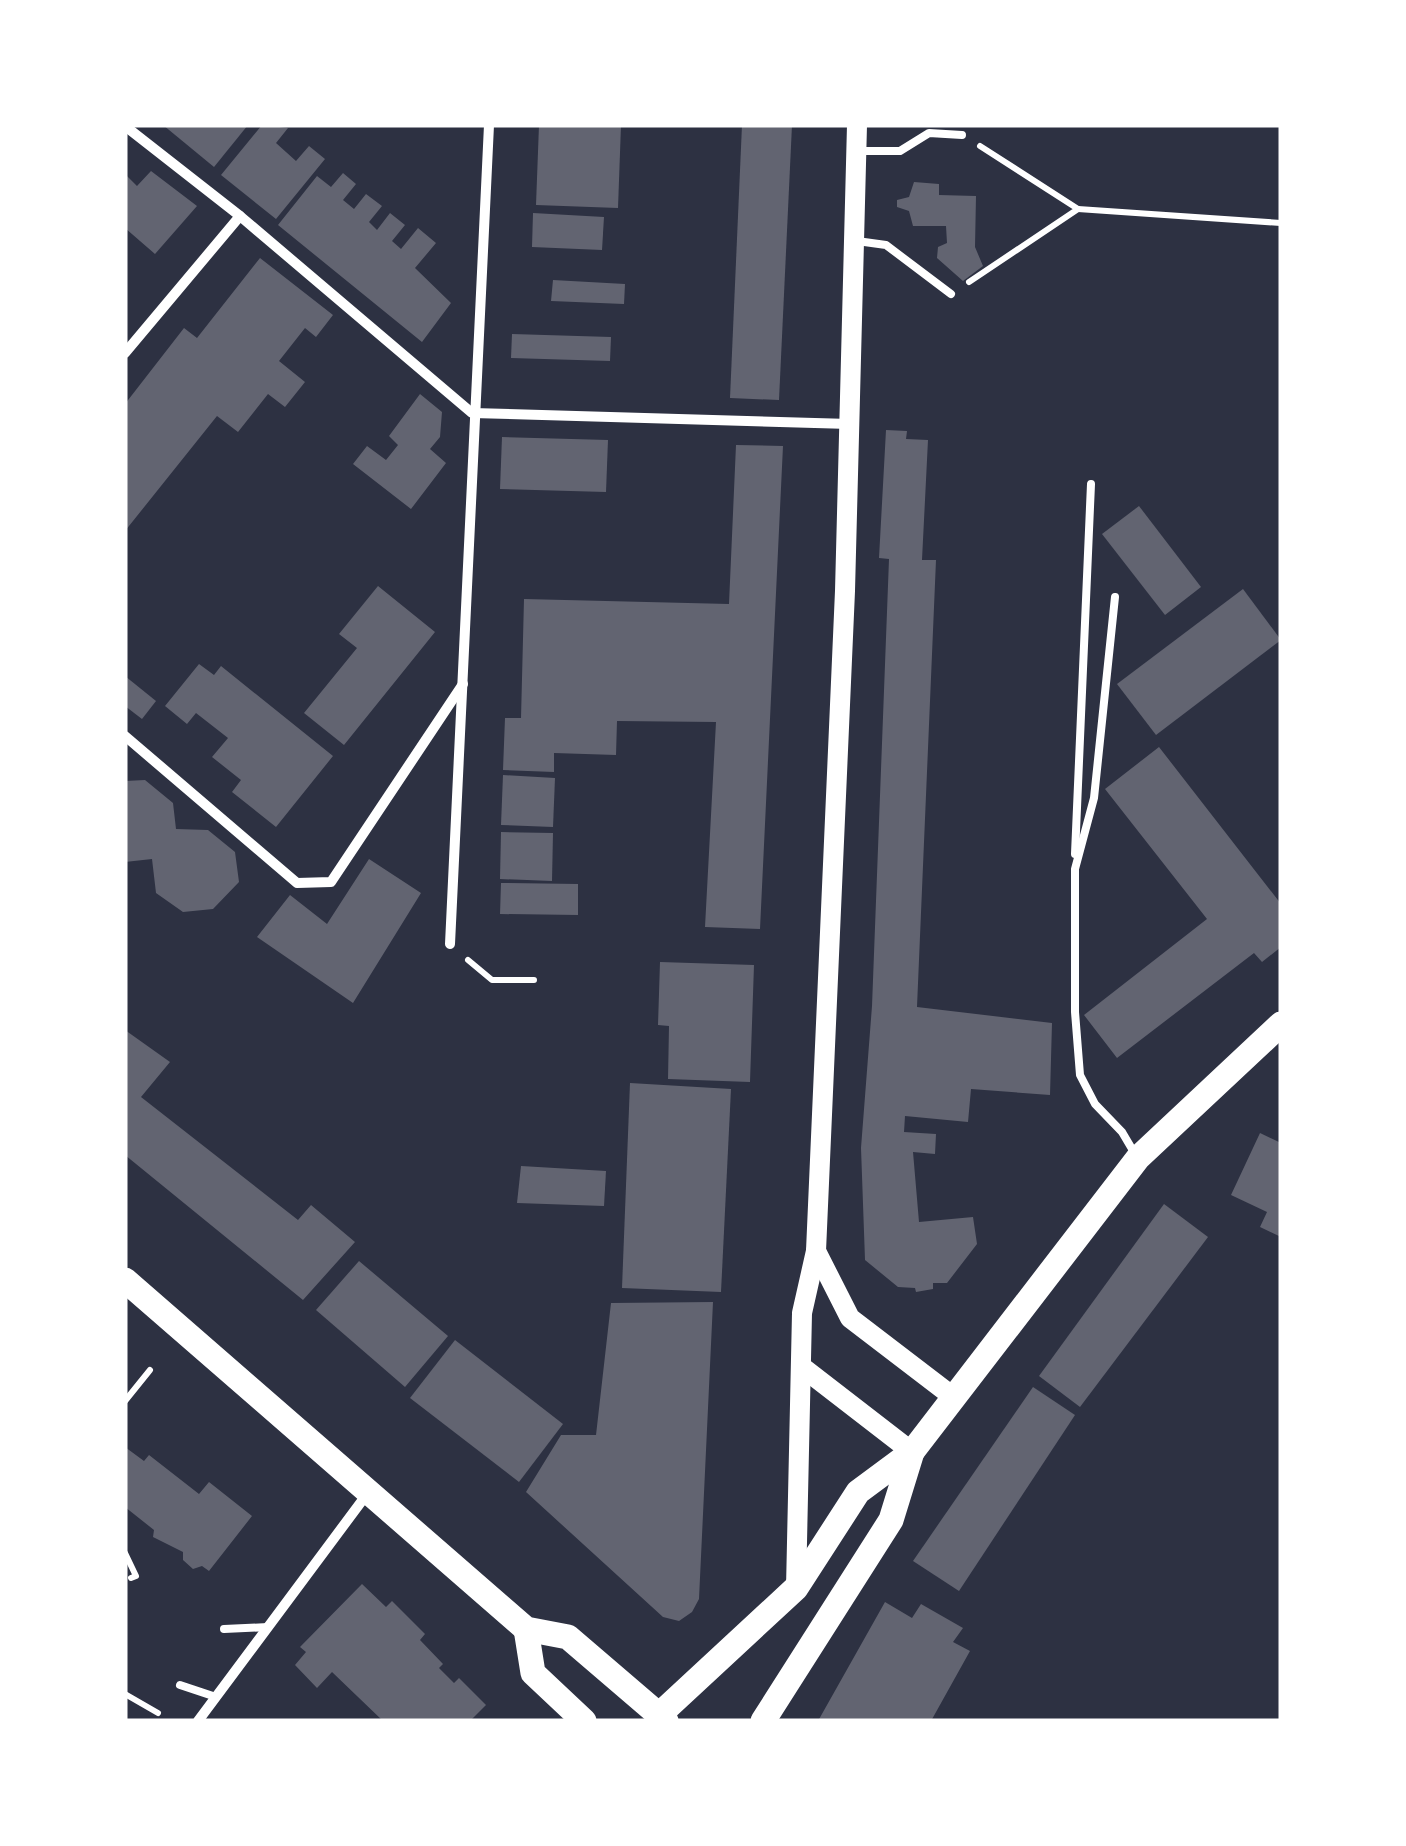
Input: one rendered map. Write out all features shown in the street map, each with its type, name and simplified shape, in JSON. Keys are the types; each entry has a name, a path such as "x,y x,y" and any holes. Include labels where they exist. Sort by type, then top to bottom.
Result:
{"main road":[{"path":"796,1588 802,1313 816,1251 851,424 857,125"},
{"path":"125,1280 371,1490 526,1629 568,1636 662,1719 796,1588 858,1492 912,1452 1138,1158 1281,1024"},
{"path":"816,1251 850,1318 952,1396"},
{"path":"802,1367 912,1452"},
{"path":"763,1721 891,1520 912,1452"},
{"path":"526,1629 533,1673 584,1721"}],"street":[{"path":"450,944 464,683 472,412 489,125"},
{"path":"125,126 240,216 472,412 851,424"},
{"path":"125,353 240,216"},
{"path":"125,736 297,883 331,882 464,683"},
{"path":"198,1721 371,1490"}],"lane":[{"path":"858,152 900,152 929,133 962,134"},
{"path":"857,242 886,245 951,294"},
{"path":"1091,484 1075,869 1080,1075 1095,1104 1122,1132 1138,1158"},
{"path":"1075,869 1094,798 1115,597"},
{"path":"224,1628 268,1627"},
{"path":"180,1685 216,1697"}],"path":[{"path":"962,134 1078,209 1281,222"},
{"path":"951,294 1078,209"},
{"path":"450,944 492,980 534,980"},
{"path":"125,1401 150,1370"},
{"path":"125,1553 136,1576 131,1578"},
{"path":"125,1694 158,1713"}],"building":[{"path":"163,125 248,125 214,167"},
{"path":"262,125 288,128 276,143 296,161 309,146 325,159 276,219 221,175"},
{"path":"539,125 621,125 618,208 536,205"},
{"path":"742,125 792,125 779,400 730,398"},
{"path":"151,171 197,206 155,254 125,228 125,174 137,186"},
{"path":"343,173 356,184 343,200 354,209 366,194 382,206 369,222 377,230 390,213 405,225 392,241 401,249 418,228 436,243 415,268 451,303 422,342 278,225 317,176 331,187"},
{"path":"914,182 939,184 939,195 976,196 975,247 983,266 963,281 937,258 938,247 947,243 946,226 913,226 909,211 897,207 897,200 909,197"},
{"path":"533,213 604,217 602,250 532,247"},
{"path":"260,258 333,315 316,337 305,328 279,361 305,382 285,407 268,394 238,432 217,416 125,531 125,404 184,328 197,338"},
{"path":"553,280 625,284 624,304 551,301"},
{"path":"512,334 611,337 610,361 511,358"},
{"path":"420,394 442,412 440,437 430,449 446,463 411,509 353,464 367,446 386,460 398,445 389,436"},
{"path":"886,430 907,431 906,439 928,440 922,560 936,560 917,1007 1052,1023 1050,1095 971,1089 968,1122 905,1116 904,1132 936,1134 935,1154 913,1152 919,1222 973,1217 977,1244 947,1283 933,1283 933,1289 916,1292 915,1288 898,1287 865,1260 861,1148 872,1006 889,559 879,558"},
{"path":"502,437 608,440 606,492 500,489"},
{"path":"736,445 783,446 760,929 705,927 716,722 617,721 616,755 554,753 554,772 503,770 505,718 521,718 524,599 729,604"},
{"path":"1139,506 1201,587 1165,615 1102,534"},
{"path":"378,586 435,632 344,745 304,713 357,648 339,634"},
{"path":"1243,589 1281,640 1156,735 1117,684"},
{"path":"199,664 214,675 221,666 333,756 276,827 232,792 241,780 212,757 228,738 196,713 187,724 165,706"},
{"path":"125,676 156,701 142,719 125,706"},
{"path":"1159,747 1281,904 1281,947 1262,962 1254,953 1117,1058 1084,1015 1207,919 1105,789"},
{"path":"503,775 555,778 553,827 501,825"},
{"path":"145,780 173,803 176,829 208,830 235,852 239,882 213,909 183,912 156,893 152,859 125,862 125,781"},
{"path":"501,832 553,833 552,881 500,879"},
{"path":"369,859 421,893 353,1003 257,937 290,895 327,924"},
{"path":"501,883 578,884 578,915 500,914"},
{"path":"660,962 754,965 750,1082 668,1079 669,1026 658,1025"},
{"path":"125,1030 170,1062 141,1097 298,1220 311,1205 355,1242 303,1300 125,1155"},
{"path":"630,1083 731,1089 721,1292 622,1288"},
{"path":"1260,1133 1281,1143 1281,1237 1260,1227 1267,1212 1231,1195"},
{"path":"521,1166 606,1171 604,1206 517,1203"},
{"path":"1164,1204 1208,1237 1080,1407 1039,1376"},
{"path":"359,1261 448,1336 405,1387 316,1310"},
{"path":"713,1302 699,1599 692,1612 679,1621 663,1617 526,1492 561,1435 596,1435 611,1303"},
{"path":"455,1340 563,1424 519,1482 410,1398"},
{"path":"1033,1387 1075,1415 959,1591 913,1561"},
{"path":"125,1447 144,1461 149,1455 199,1494 209,1482 252,1516 209,1571 202,1566 193,1569 183,1560 183,1552 153,1537 154,1530 125,1507"},
{"path":"362,1584 386,1607 392,1601 425,1634 420,1640 443,1664 439,1668 454,1683 459,1678 486,1705 470,1721 383,1721 332,1672 317,1688 295,1665 306,1652 300,1647"},
{"path":"885,1602 912,1618 921,1604 963,1628 953,1642 970,1651 931,1721 818,1721"}]}
